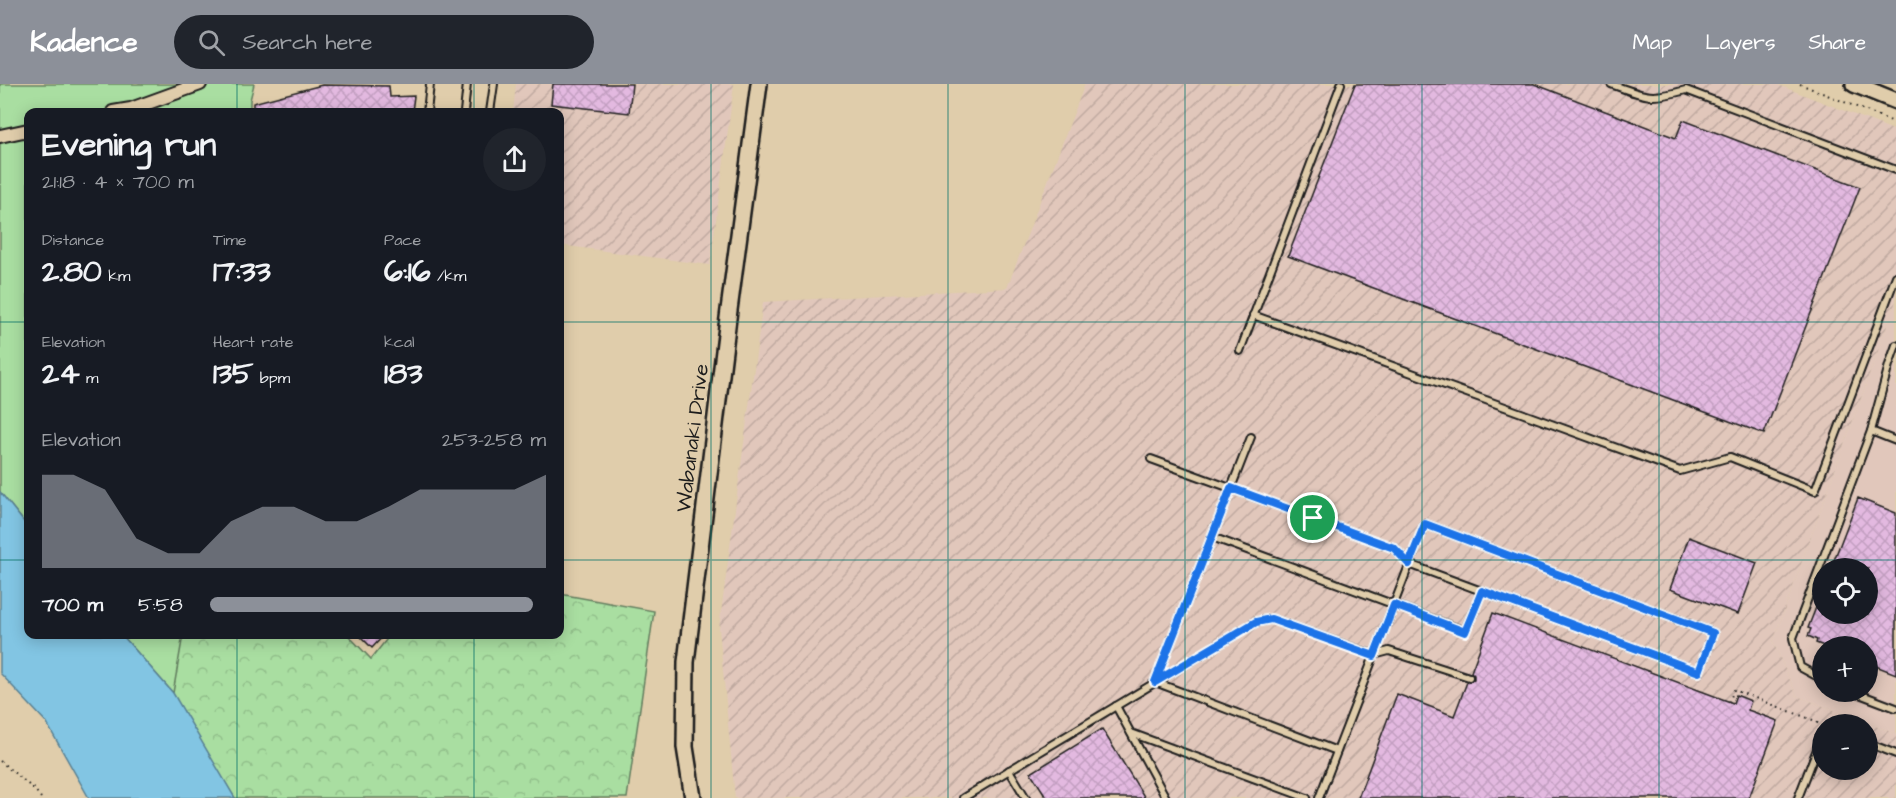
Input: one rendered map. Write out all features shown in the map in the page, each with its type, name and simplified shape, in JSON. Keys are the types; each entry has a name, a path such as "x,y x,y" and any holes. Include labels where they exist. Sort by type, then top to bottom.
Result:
{"street":[{"path":"134,108 200,84"},
{"name":"Wabanaki Drive","path":"693,798 685,747 686,662 731,290 759,84"},
{"path":"1854,84 1895,99"},
{"path":"0,136 24,131"}],"lane":[{"path":"427,108 430,84"},
{"path":"464,108 467,84"},
{"path":"491,108 494,84"},
{"path":"1240,351 1341,84"},
{"path":"1611,84 1644,97 1662,97 1687,87 1896,170"},
{"path":"1253,315 1680,471 1730,457 1815,491 1896,276"},
{"path":"1812,675 1800,667 1793,638 1871,431 1896,345"},
{"path":"1871,431 1896,441"},
{"path":"1155,682 1251,437"},
{"path":"1152,459 1394,548 1409,564 1699,672 1713,633 1425,524 1409,564 1319,798"},
{"path":"1212,537 1465,632 1482,591"},
{"path":"963,798 1256,622 1271,619 1374,656 1389,651 1469,677"},
{"path":"1155,682 1337,751"},
{"path":"1878,701 1896,708"},
{"path":"1116,706 1166,798"},
{"path":"1131,733 1307,798"},
{"path":"1878,747 1896,754"},
{"path":"1798,798 1812,762"},
{"path":"1009,770 1026,798"}],"path":[{"path":"1800,84 1896,123"},
{"path":"1731,701 1734,690 1741,695 1812,720"},
{"path":"0,761 35,790 41,798"}],"shaded area":[{"path":"516,84 734,84 710,265 564,246 564,108 513,108"},
{"path":"1085,84 1776,84 1896,131 1896,301 1773,642 1797,696 1844,714 1812,714 1812,780 1878,780 1878,727 1896,734 1896,798 735,798 719,628 763,302 1007,288"},
{"path":"1896,301 1896,734 1878,727 1878,714 1844,714 1813,702 1878,702 1878,636 1812,636 1812,702 1797,696 1773,642"}],"green space":[{"path":"0,84 254,84 250,108 24,108 24,522 0,492"},
{"path":"564,595 654,611 627,798 235,798 125,639 352,639 371,659 387,639 564,639"},
{"path":"126,639 182,639 173,693"}],"water":[{"path":"0,492 24,522 24,639 126,639 173,693 235,798 89,798 46,722 0,673"}],"building":[{"path":"553,84 632,84 629,113 551,104"},
{"path":"1355,84 1534,84 1676,138 1683,120 1860,187 1764,434 1288,256"},
{"path":"322,85 389,86 390,97 414,96 412,108 253,108 253,103"},
{"path":"1858,498 1896,513 1896,674 1878,667 1878,636 1808,636 1812,618 1812,624 1878,624 1878,558 1835,558"},
{"path":"1689,537 1757,563 1738,614 1670,589"},
{"path":"1493,613 1733,703 1736,695 1751,701 1748,710 1778,721 1749,798 1358,798 1397,694 1454,716 1467,682 1474,679 1471,672"},
{"path":"363,639 380,639 372,648"},
{"path":"1102,729 1145,798 1047,798 1031,773"}],"route":[{"path":"1231,488 1313,518 1394,548 1409,564 1425,524 1713,633 1699,672 1482,591 1465,632 1394,605 1374,656 1271,619 1256,622 1155,682 1231,488"}]}
